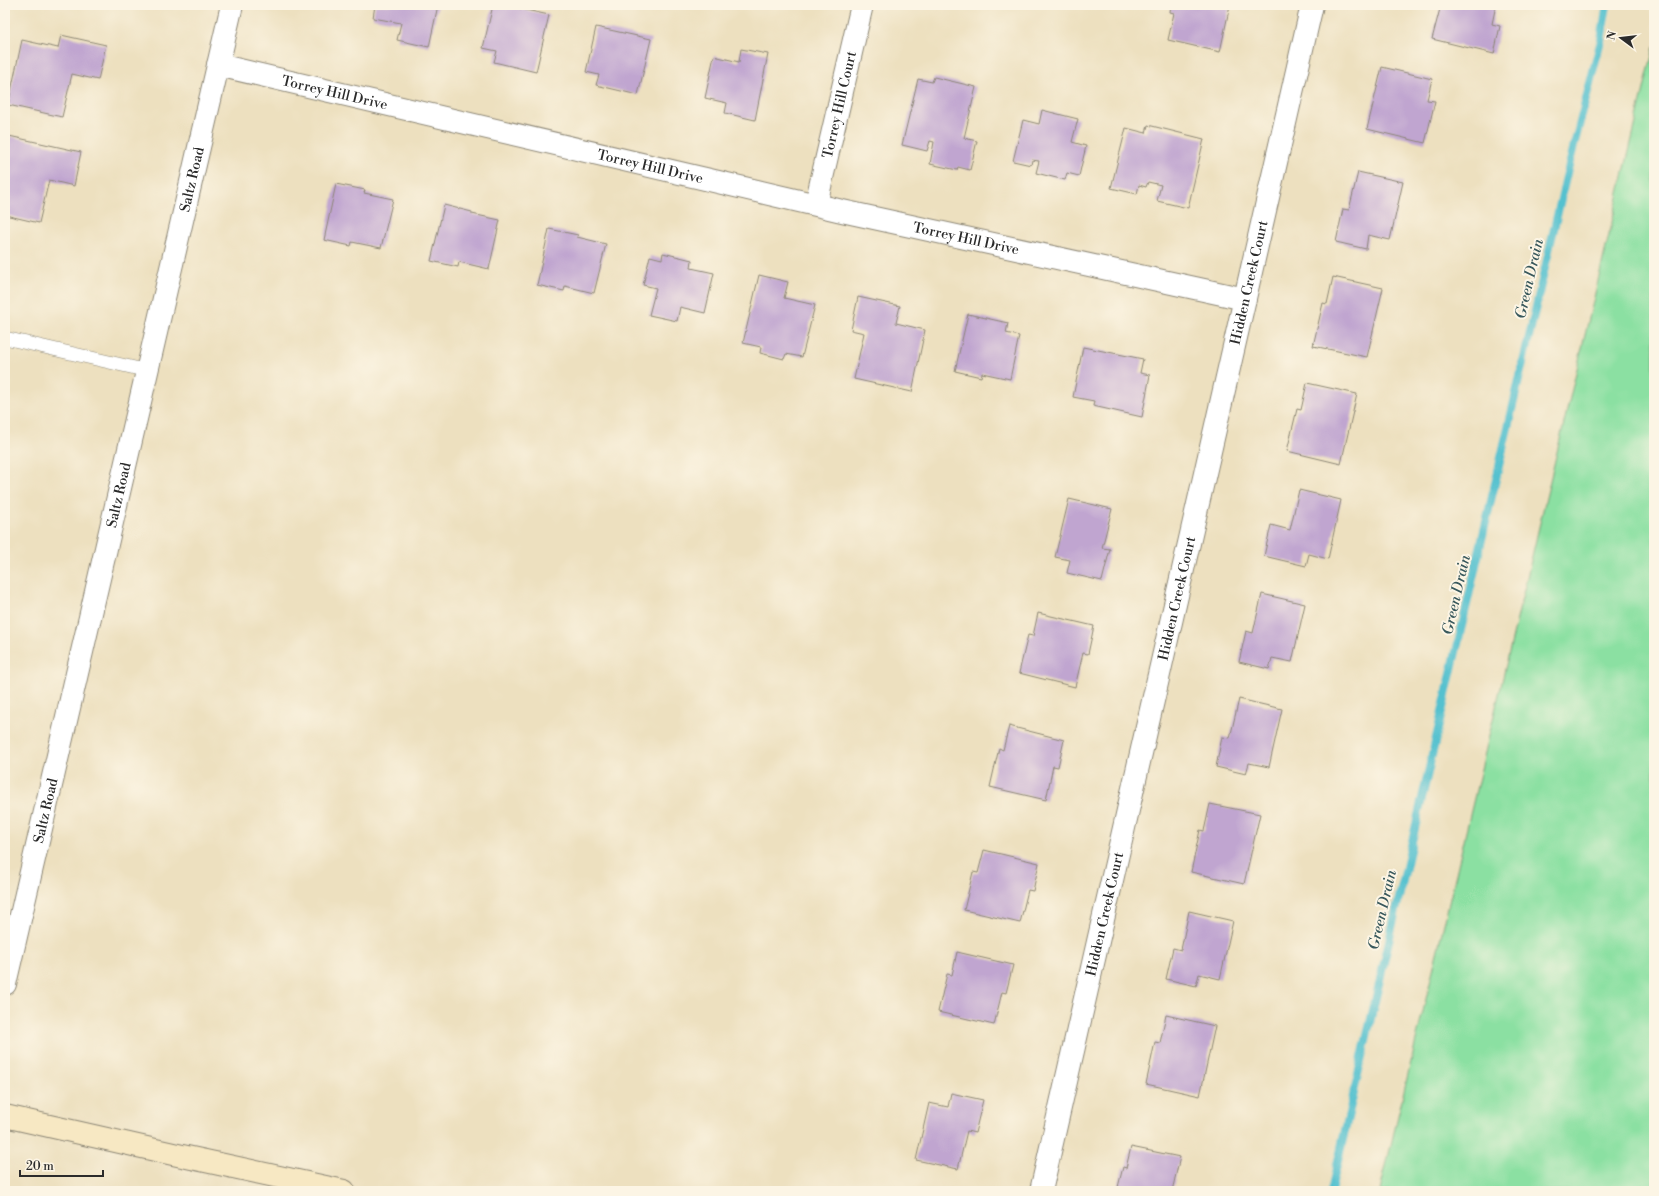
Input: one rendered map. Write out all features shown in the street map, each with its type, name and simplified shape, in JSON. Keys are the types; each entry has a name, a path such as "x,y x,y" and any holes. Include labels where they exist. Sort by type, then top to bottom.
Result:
{"main road":[{"path":"5,1116 344,1191"}],"street":[{"name":"Saltz Road","path":"5,984 232,5"},
{"name":"Torrey Hill Court","path":"816,204 862,5"},
{"name":"Hidden Creek Court","path":"1041,1191 1312,5"},
{"name":"Torrey Hill Drive","path":"218,65 816,204 1245,299"}],"lane":[{"path":"5,338 148,371"}],"green space":[{"path":"1654,47 1654,1191 1380,1191"}],"building":[{"path":"375,5 438,5 429,47 397,40 401,23 373,18"},
{"path":"493,5 503,5 549,15 536,72 494,62 497,51 483,48"},
{"path":"1171,5 1230,5 1220,52 1168,40 1174,13 1170,12"},
{"path":"1441,5 1496,5 1492,24 1500,26 1494,54 1432,39"},
{"path":"596,27 651,39 638,95 596,85 599,75 586,72"},
{"path":"61,35 106,45 98,80 72,74 62,117 8,105 22,40 58,48"},
{"path":"741,49 768,54 755,120 725,113 727,103 705,98 714,56 739,62"},
{"path":"1382,67 1432,79 1427,100 1435,101 1425,143 1367,129"},
{"path":"934,77 976,87 964,138 977,141 970,170 958,167 957,170 930,164 934,142 930,141 927,151 902,145 918,79 932,82"},
{"path":"1042,110 1078,119 1072,142 1086,146 1079,176 1067,173 1065,180 1036,173 1039,161 1032,160 1031,165 1013,161 1023,120 1039,124"},
{"path":"1148,125 1204,139 1188,208 1157,201 1161,185 1148,182 1146,187 1139,185 1137,194 1111,188 1126,128 1146,133"},
{"path":"9,136 81,152 74,186 49,180 39,223 5,215 5,154"},
{"path":"1358,172 1403,182 1390,240 1368,235 1366,249 1336,242 1343,209 1349,210"},
{"path":"336,184 365,190 364,193 393,199 381,248 352,242 351,246 324,240"},
{"path":"444,205 472,212 472,214 500,220 489,269 459,262 458,267 431,261"},
{"path":"549,229 578,235 577,237 606,244 594,293 565,286 564,291 537,285"},
{"path":"663,253 692,260 691,268 714,273 705,313 680,307 677,321 649,315 656,288 643,285 650,256 662,259"},
{"path":"759,275 788,282 784,298 815,305 802,357 786,354 784,359 760,353 761,347 743,343"},
{"path":"1333,277 1383,288 1367,357 1313,346 1323,303 1327,304"},
{"path":"858,297 900,306 896,323 925,330 912,392 854,379 864,333 851,330"},
{"path":"968,314 1008,323 1006,333 1019,336 1010,379 982,373 981,377 955,371"},
{"path":"1083,347 1143,359 1140,373 1150,375 1142,417 1093,406 1094,401 1073,397"},
{"path":"1307,383 1357,394 1341,464 1287,451 1297,409 1301,410"},
{"path":"1299,490 1341,500 1328,559 1309,554 1306,566 1264,556 1271,525 1290,530"},
{"path":"1069,499 1112,509 1102,548 1110,549 1102,581 1067,573 1070,560 1055,557"},
{"path":"1262,594 1305,604 1292,662 1272,658 1269,669 1239,662 1246,631 1253,633"},
{"path":"1038,613 1094,626 1088,654 1083,653 1075,687 1019,673 1028,635 1033,636"},
{"path":"1239,699 1282,709 1269,767 1249,763 1246,774 1216,767 1222,737 1230,738"},
{"path":"1009,726 1064,740 1058,767 1053,766 1046,800 990,787 999,748 1003,750"},
{"path":"1210,804 1260,814 1244,884 1191,872 1200,830 1204,831"},
{"path":"984,850 1039,863 1033,891 1028,890 1020,923 964,910 973,872 978,873"},
{"path":"1189,911 1233,921 1220,979 1199,974 1196,986 1166,979 1173,948 1181,950"},
{"path":"957,952 1013,965 1006,993 1002,992 994,1025 938,1012 947,974 952,975"},
{"path":"1166,1015 1215,1026 1200,1096 1146,1084 1155,1042 1160,1043"},
{"path":"951,1093 983,1100 975,1133 967,1131 958,1169 916,1160 929,1103 948,1107"},
{"path":"1131,1147 1180,1157 1172,1191 1125,1191 1125,1188 1118,1187 1123,1167 1126,1168"}],"waterway":[{"name":"Green Drain","path":"1331,1191 1566,177 1601,40 1607,5"}]}
